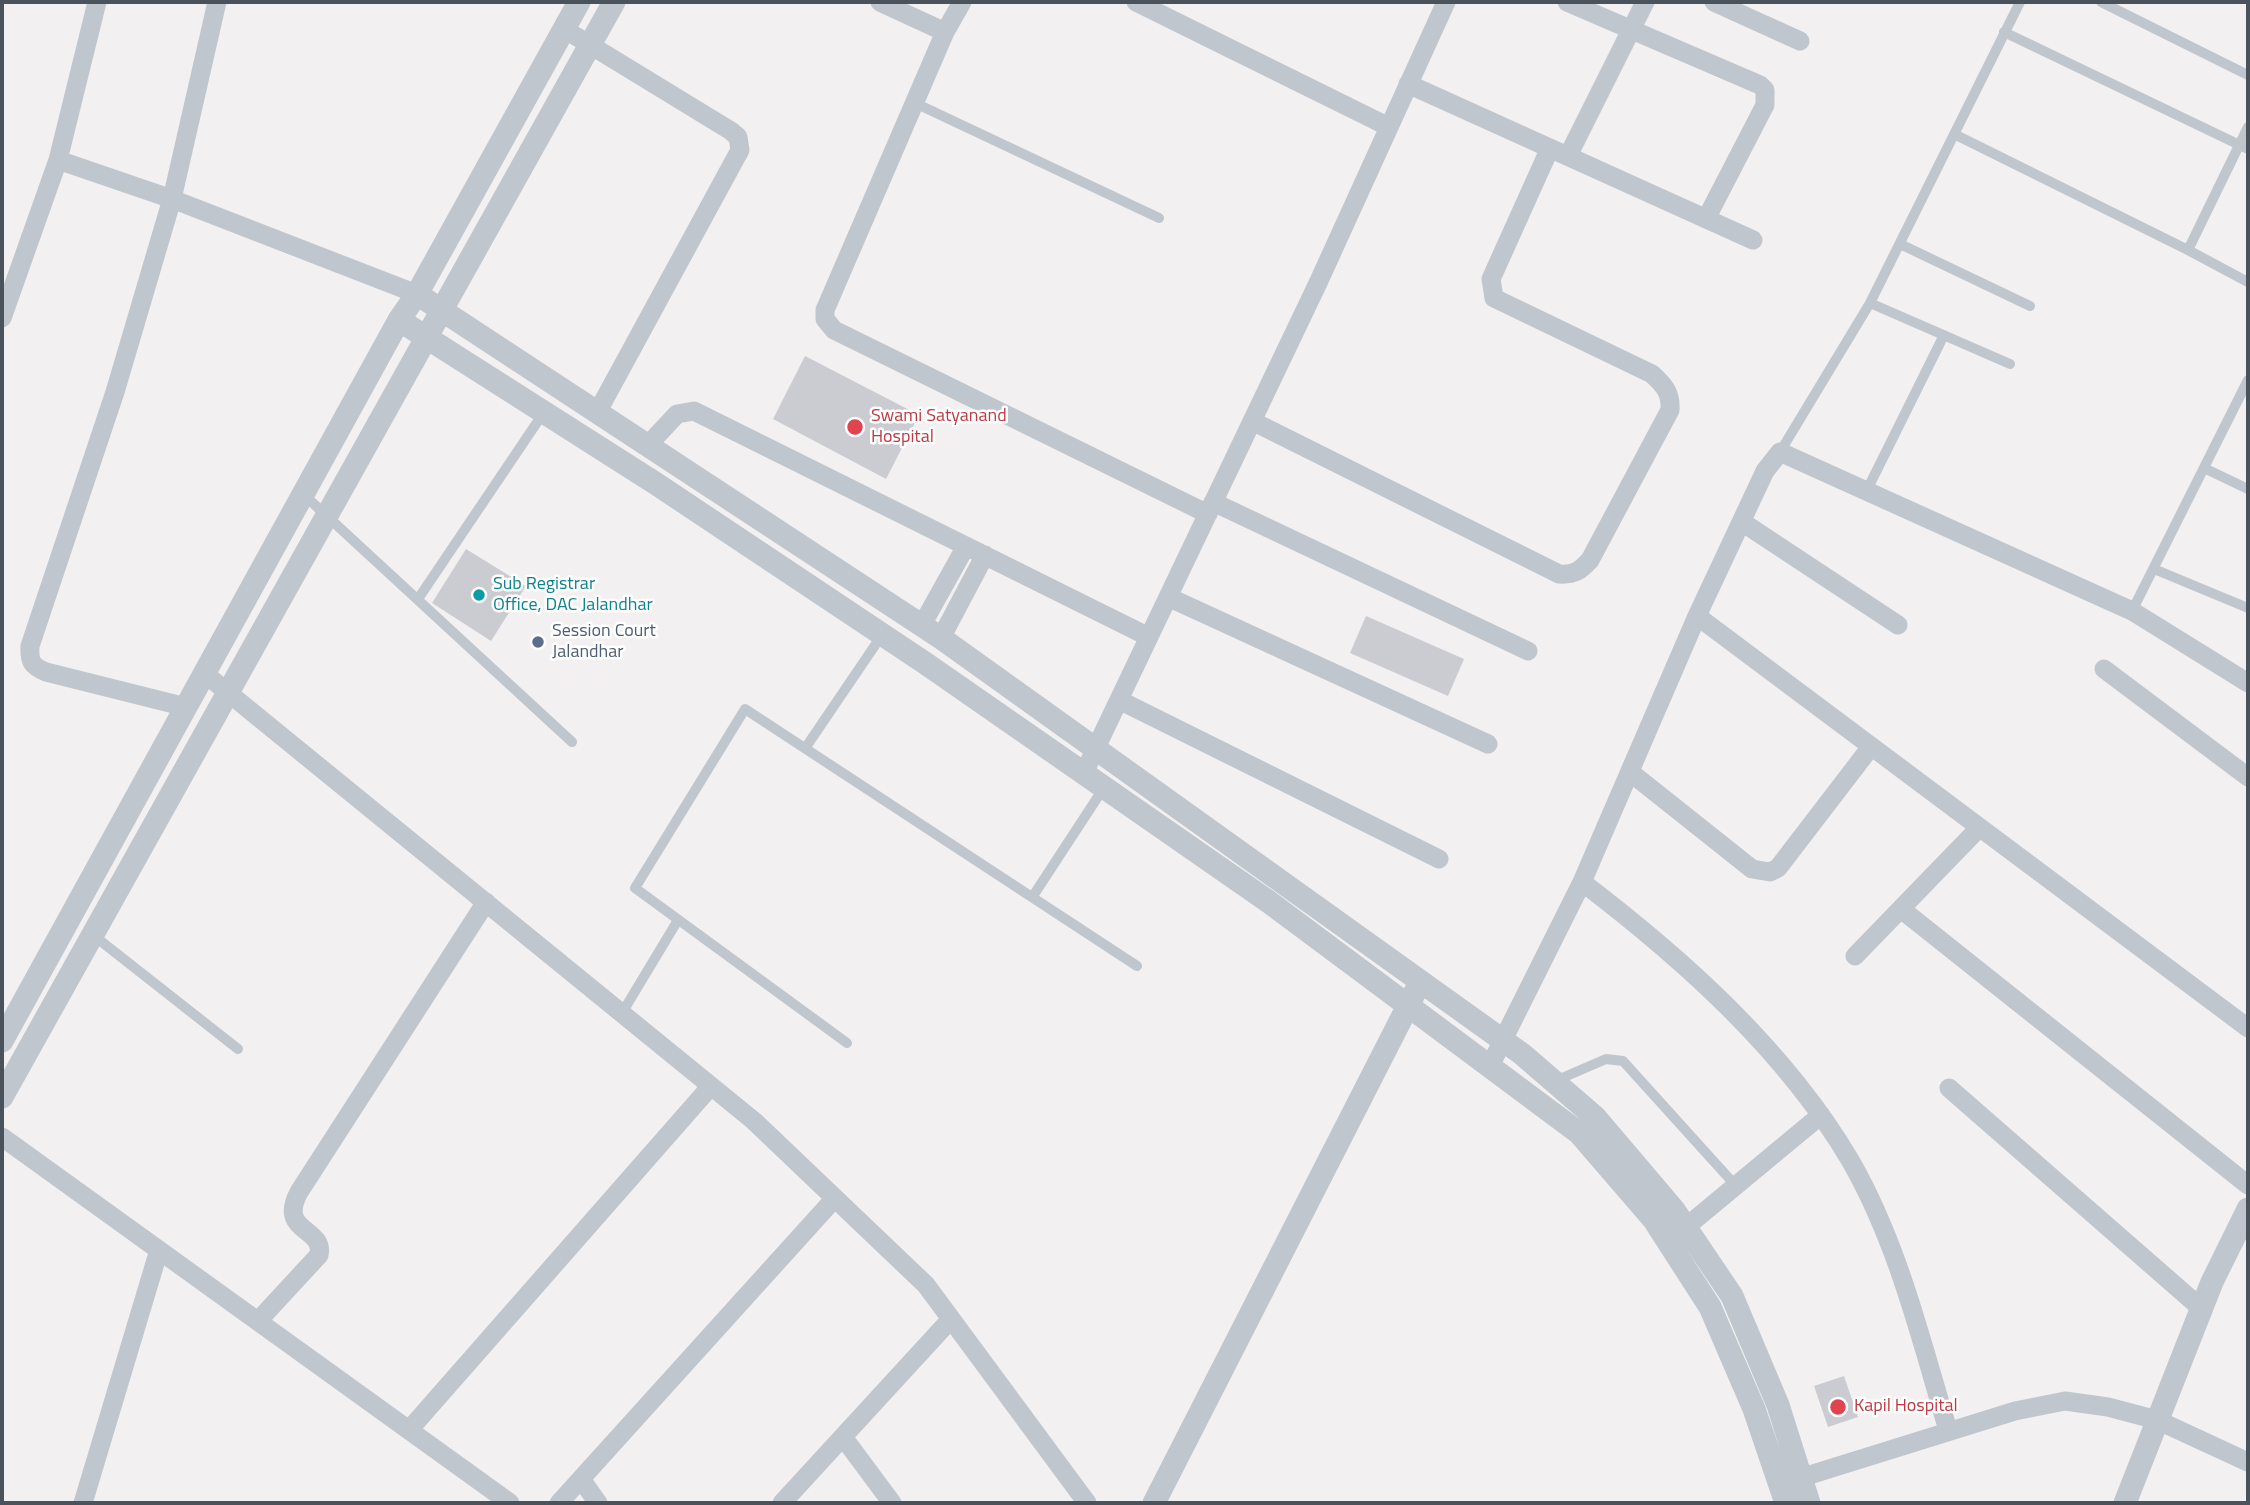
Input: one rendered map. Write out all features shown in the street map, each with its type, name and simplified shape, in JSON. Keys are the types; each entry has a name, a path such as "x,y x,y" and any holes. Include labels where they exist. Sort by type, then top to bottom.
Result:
{"street":[{"path":"2,318 58,160 97,2"},
{"path":"186,707 46,672 36,668 29,658 30,646 115,392 172,199 217,2"},
{"path":"2,1041 399,320 417,294 579,2"},
{"path":"2,1097 614,2"},
{"path":"880,2 945,32"},
{"path":"962,2 945,32 825,310 829,327 1210,508 1528,651"},
{"path":"1136,2 1389,127"},
{"path":"1083,775 1252,421 1446,2"},
{"path":"1567,2 1765,90 1765,105 1706,219"},
{"path":"1252,421 1559,574 1571,575 1581,571 1590,560 1670,411 1671,399 1667,388 1652,374 1494,298 1491,279 1559,152 1645,2"},
{"path":"1714,2 1800,41"},
{"path":"564,29 732,131 738,136 740,150 598,411"},
{"path":"1408,84 1753,240"},
{"path":"58,160 172,199 417,294 941,638 1502,1040 1595,1116 1686,1227 1732,1296 1777,1405 1789,1488"},
{"path":"399,320 718,525 883,635 1269,902 1579,1133 1654,1220 1710,1307 1789,1488 1809,1503"},
{"path":"649,444 677,414 694,411 1149,637"},
{"path":"1490,1066 1582,881 1697,616 1765,471 1780,452 2132,611 2248,683"},
{"path":"718,525 734,503"},
{"path":"1741,522 1898,625"},
{"path":"922,625 966,546"},
{"path":"941,638 985,555"},
{"path":"1168,597 1488,744"},
{"path":"1697,616 1870,748 2248,1028"},
{"path":"2104,668 2248,777"},
{"path":"204,673 754,1121 926,1285 1087,1503"},
{"path":"1119,700 1439,859"},
{"path":"1630,772 1752,869 1770,872 1777,868 1870,748"},
{"path":"1855,956 1979,828"},
{"path":"1582,881 1688,969 1781,1065 1821,1115 1851,1163 1886,1237 1903,1280 1948,1430"},
{"path":"258,1321 319,1255 317,1241 293,1217 292,1210 299,1192 486,902"},
{"path":"1901,909 2248,1185"},
{"path":"1154,1503 1421,981"},
{"path":"409,1430 711,1086"},
{"path":"1949,1088 2202,1309"},
{"path":"1686,1227 1821,1115"},
{"path":"2,1137 510,1503"},
{"path":"559,1503 835,1198"},
{"path":"2125,1503 2202,1309 2248,1209"},
{"path":"83,1503 159,1250"},
{"path":"782,1503 951,1319"},
{"path":"1789,1488 1948,1430 2041,1404 2065,1401 2108,1407 2157,1420 2248,1462"},
{"path":"843,1437 889,1502"},
{"path":"581,1479 598,1503"}],"lane":[{"path":"1780,452 1870,303 2020,2"},
{"path":"2101,2 2248,75"},
{"path":"2004,32 2244,147"},
{"path":"915,103 1159,218"},
{"path":"2188,250 2244,147 2248,127"},
{"path":"1954,134 2248,282"},
{"path":"1900,244 2030,306"},
{"path":"1870,303 2010,364"},
{"path":"1866,493 1944,335"},
{"path":"2132,611 2248,380"},
{"path":"418,599 544,412"},
{"path":"2204,468 2248,489"},
{"path":"303,494 572,742"},
{"path":"2154,569 2248,608"},
{"path":"806,747 883,635"},
{"path":"847,1042 635,888 746,709 1137,966"},
{"path":"1033,897 1103,789"},
{"path":"622,1013 678,920"},
{"path":"92,934 237,1049"},
{"path":"1554,1081 1606,1059 1623,1061 1736,1186"}],"building":[{"path":"805,356 919,415 886,479 773,419"},
{"name":"Sub Registrar Office, DAC Jalandhar","path":"466,549 526,586 491,641 432,603"},
{"path":"1366,616 1464,659 1448,696 1350,653"},
{"path":"1844,1376 1858,1417 1828,1427 1814,1386"}],"place":[{"name":"Swami Satyanand Hospital","path":"855,427"},
{"name":"Sub Registrar Office, DAC Jalandhar","path":"479,595"},
{"name":"Session Court Jalandhar","path":"538,642"},
{"name":"Kapil Hospital","path":"1838,1407"}]}
